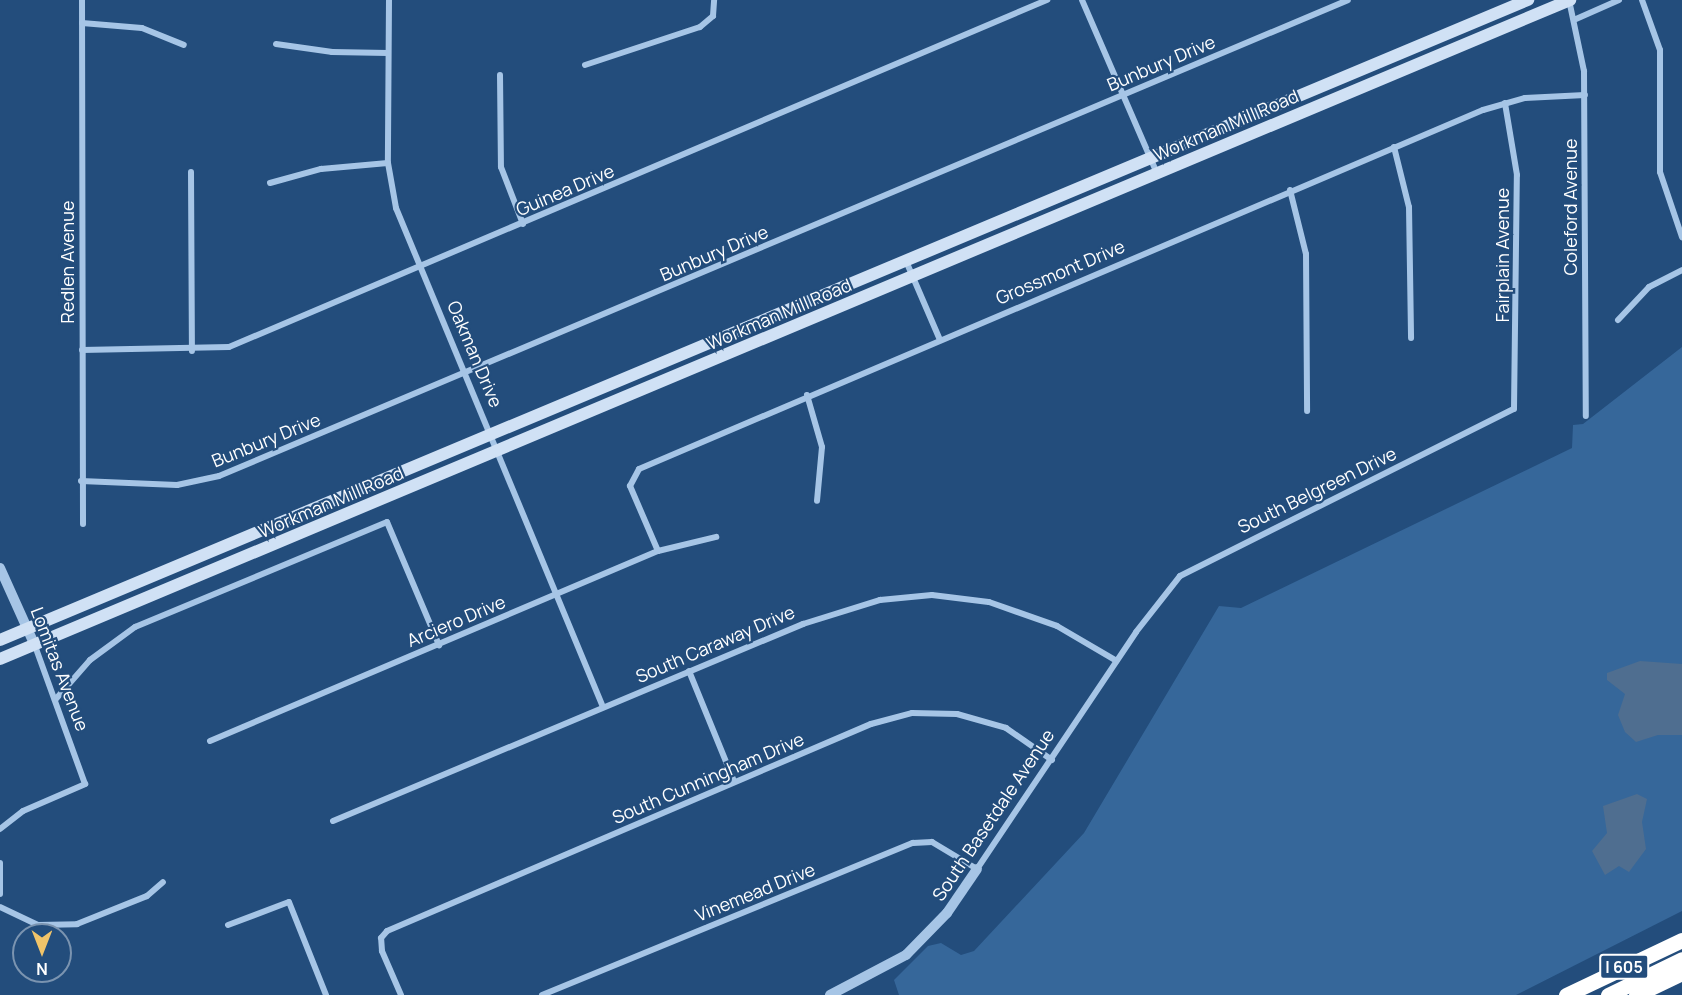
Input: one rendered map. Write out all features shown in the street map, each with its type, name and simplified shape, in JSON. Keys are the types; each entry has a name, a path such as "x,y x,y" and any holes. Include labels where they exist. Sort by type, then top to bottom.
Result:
{"highway":[{"name":"I 605","path":"1566,995 1682,940"},
{"path":"1585,995 1682,950"},
{"path":"1608,995 1682,959"},
{"name":"I 605","path":"1636,995 1682,973"}],"main road":[{"name":"Workman Mill Road","path":"0,640 494,436 906,260 1528,0"},
{"name":"Workman Mill Road","path":"0,659 500,451 1569,0"}],"street":[{"name":"Redlen Avenue","path":"82,0 81,481 83,524"},
{"name":"Oakman Drive","path":"389,0 388,163 396,208 494,436 603,707"},
{"path":"585,65 700,27 713,16 714,0"},
{"name":"Guinea Drive","path":"82,350 192,351 229,347 1047,0"},
{"path":"1082,0 1157,174"},
{"name":"Bunbury Drive","path":"81,481 177,484 219,476 1348,0"},
{"name":"Coleford Avenue","path":"1569,0 1576,19 1585,95 1586,416"},
{"path":"1576,19 1619,0"},
{"path":"1642,0 1660,50 1660,172 1682,237"},
{"path":"82,23 142,28 184,45"},
{"path":"276,44 332,52 388,53"},
{"path":"500,75 501,167 523,224"},
{"name":"Grossmont Drive","path":"658,551 630,486 632,477 639,469 807,395 1290,190 1504,103 1585,95"},
{"name":"Fairplain Avenue","path":"1504,103 1517,175 1514,409"},
{"path":"1394,147 1409,207 1410,338"},
{"path":"270,183 321,169 388,163"},
{"path":"190,172 192,351"},
{"path":"1290,190 1306,254 1307,411"},
{"path":"906,260 940,340"},
{"path":"1618,320 1649,287 1682,270"},
{"path":"807,395 822,447 817,501"},
{"name":"South Belgreen Drive","path":"1148,615 1168,587 1197,564 1514,409"},
{"path":"55,700 90,660 135,627 387,522 439,645"},
{"name":"Arciero Drive","path":"210,741 658,551 716,537"},
{"name":"Lomitas Avenue","path":"0,568 35,646 85,784 23,811 0,829"},
{"name":"South Caraway Drive","path":"333,821 834,612 880,600 932,595 989,602 1057,626 1117,661"},
{"name":"South Basetdale Avenue","path":"830,995 879,974 906,956 947,913 1148,615"},
{"path":"689,671 734,781"},
{"name":"South Cunningham Drive","path":"401,995 381,938 387,931 871,724 912,713 957,714 1006,728 1052,760"},
{"name":"Vinemead Drive","path":"542,995 913,843 932,842 977,869"},
{"path":"0,862 0,894"},
{"path":"0,907 38,925 77,924 147,896 163,882"},
{"path":"228,925 289,902 326,995"}],"shaded area":[{"path":"1682,347 1682,911 1516,995 899,995 894,980 928,946 941,943 961,955 974,951 1084,833 1219,606 1241,608 1572,448 1573,425 1583,424"},
{"path":"1640,661 1682,664 1682,735 1658,735 1636,742 1625,732 1618,715 1625,694 1607,680 1607,673"},
{"path":"1637,794 1647,799 1642,822 1646,849 1629,872 1619,866 1605,875 1592,851 1607,833 1603,806"}]}
